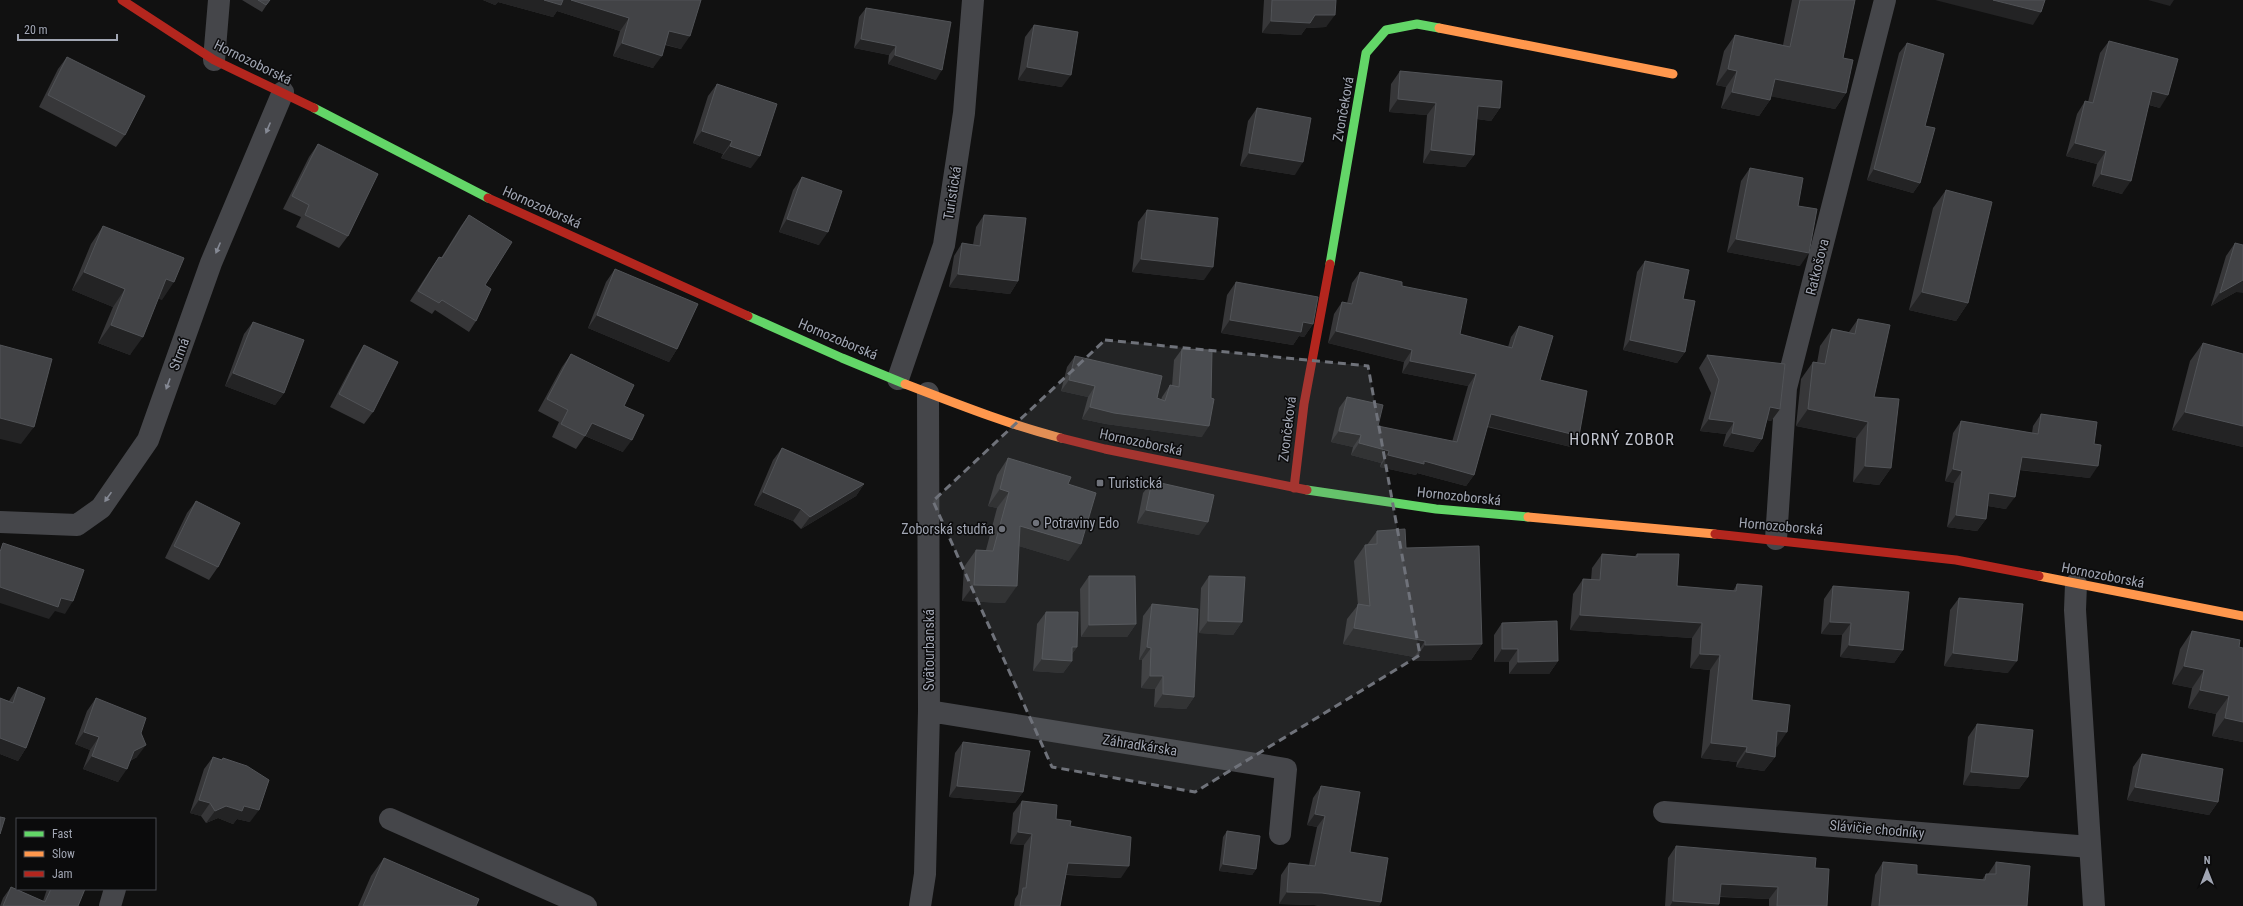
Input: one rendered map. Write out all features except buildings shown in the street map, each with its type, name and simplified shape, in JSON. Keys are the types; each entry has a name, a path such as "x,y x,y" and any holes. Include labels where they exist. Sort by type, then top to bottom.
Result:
{"street":[{"name":"Hornozoborská","path":"122,0 214,60 283,92 463,187 842,358 898,379 928,393 1023,428 1097,448 1294,488 1436,509 1776,539 1956,560 2243,616"},
{"path":"214,60 219,0"},
{"name":"Turistická","path":"898,379 944,245 964,113 973,0"},
{"name":"Ratkošova","path":"1776,539 1786,388 1885,0"},
{"name":"Zvončeková","path":"1294,488 1304,404 1329,272 1366,53 1386,30 1417,24 1673,74"},
{"name":"Strmá","path":"0,522 77,525 101,508 148,440 211,263 283,92"},
{"name":"Svätourbanská","path":"920,906 925,874 929,711 928,393"},
{"path":"2076,584 2076,618 2094,906"},
{"name":"Záhradkárska","path":"929,711 1286,769 1280,834"},
{"name":"Slávičie chodníky","path":"1664,812 2090,847"},
{"path":"390,819 586,906"},
{"path":"110,906 115,890"}],"highlighted area":[{"path":"1105,340 1368,366 1420,655 1195,792 1052,767 933,501"}],"traffic: fast":[{"path":"1330,264 1366,53 1386,30 1417,24 1439,28"},
{"path":"314,108 488,198"},
{"path":"748,316 905,384"},
{"path":"1307,490 1436,509 1528,517"}],"traffic: slow":[{"path":"1439,28 1673,74"},
{"path":"905,384 1002,420 1061,438"},
{"path":"1528,517 1715,534"},
{"path":"2039,576 2243,616"}],"traffic: jam":[{"path":"122,0 214,60 314,108"},
{"path":"488,198 748,316"},
{"path":"1294,488 1304,404 1330,264"},
{"path":"1061,438 1105,449 1307,490"},
{"path":"1715,534 1956,560 2039,576"}],"place":[{"name":"Turistická","path":"1100,483"},
{"name":"Potraviny Edo","path":"1036,523"},
{"name":"Zoborská studňa","path":"1002,529"}],"district":[{"name":"HORNÝ ZOBOR","path":"1622,439"}]}
